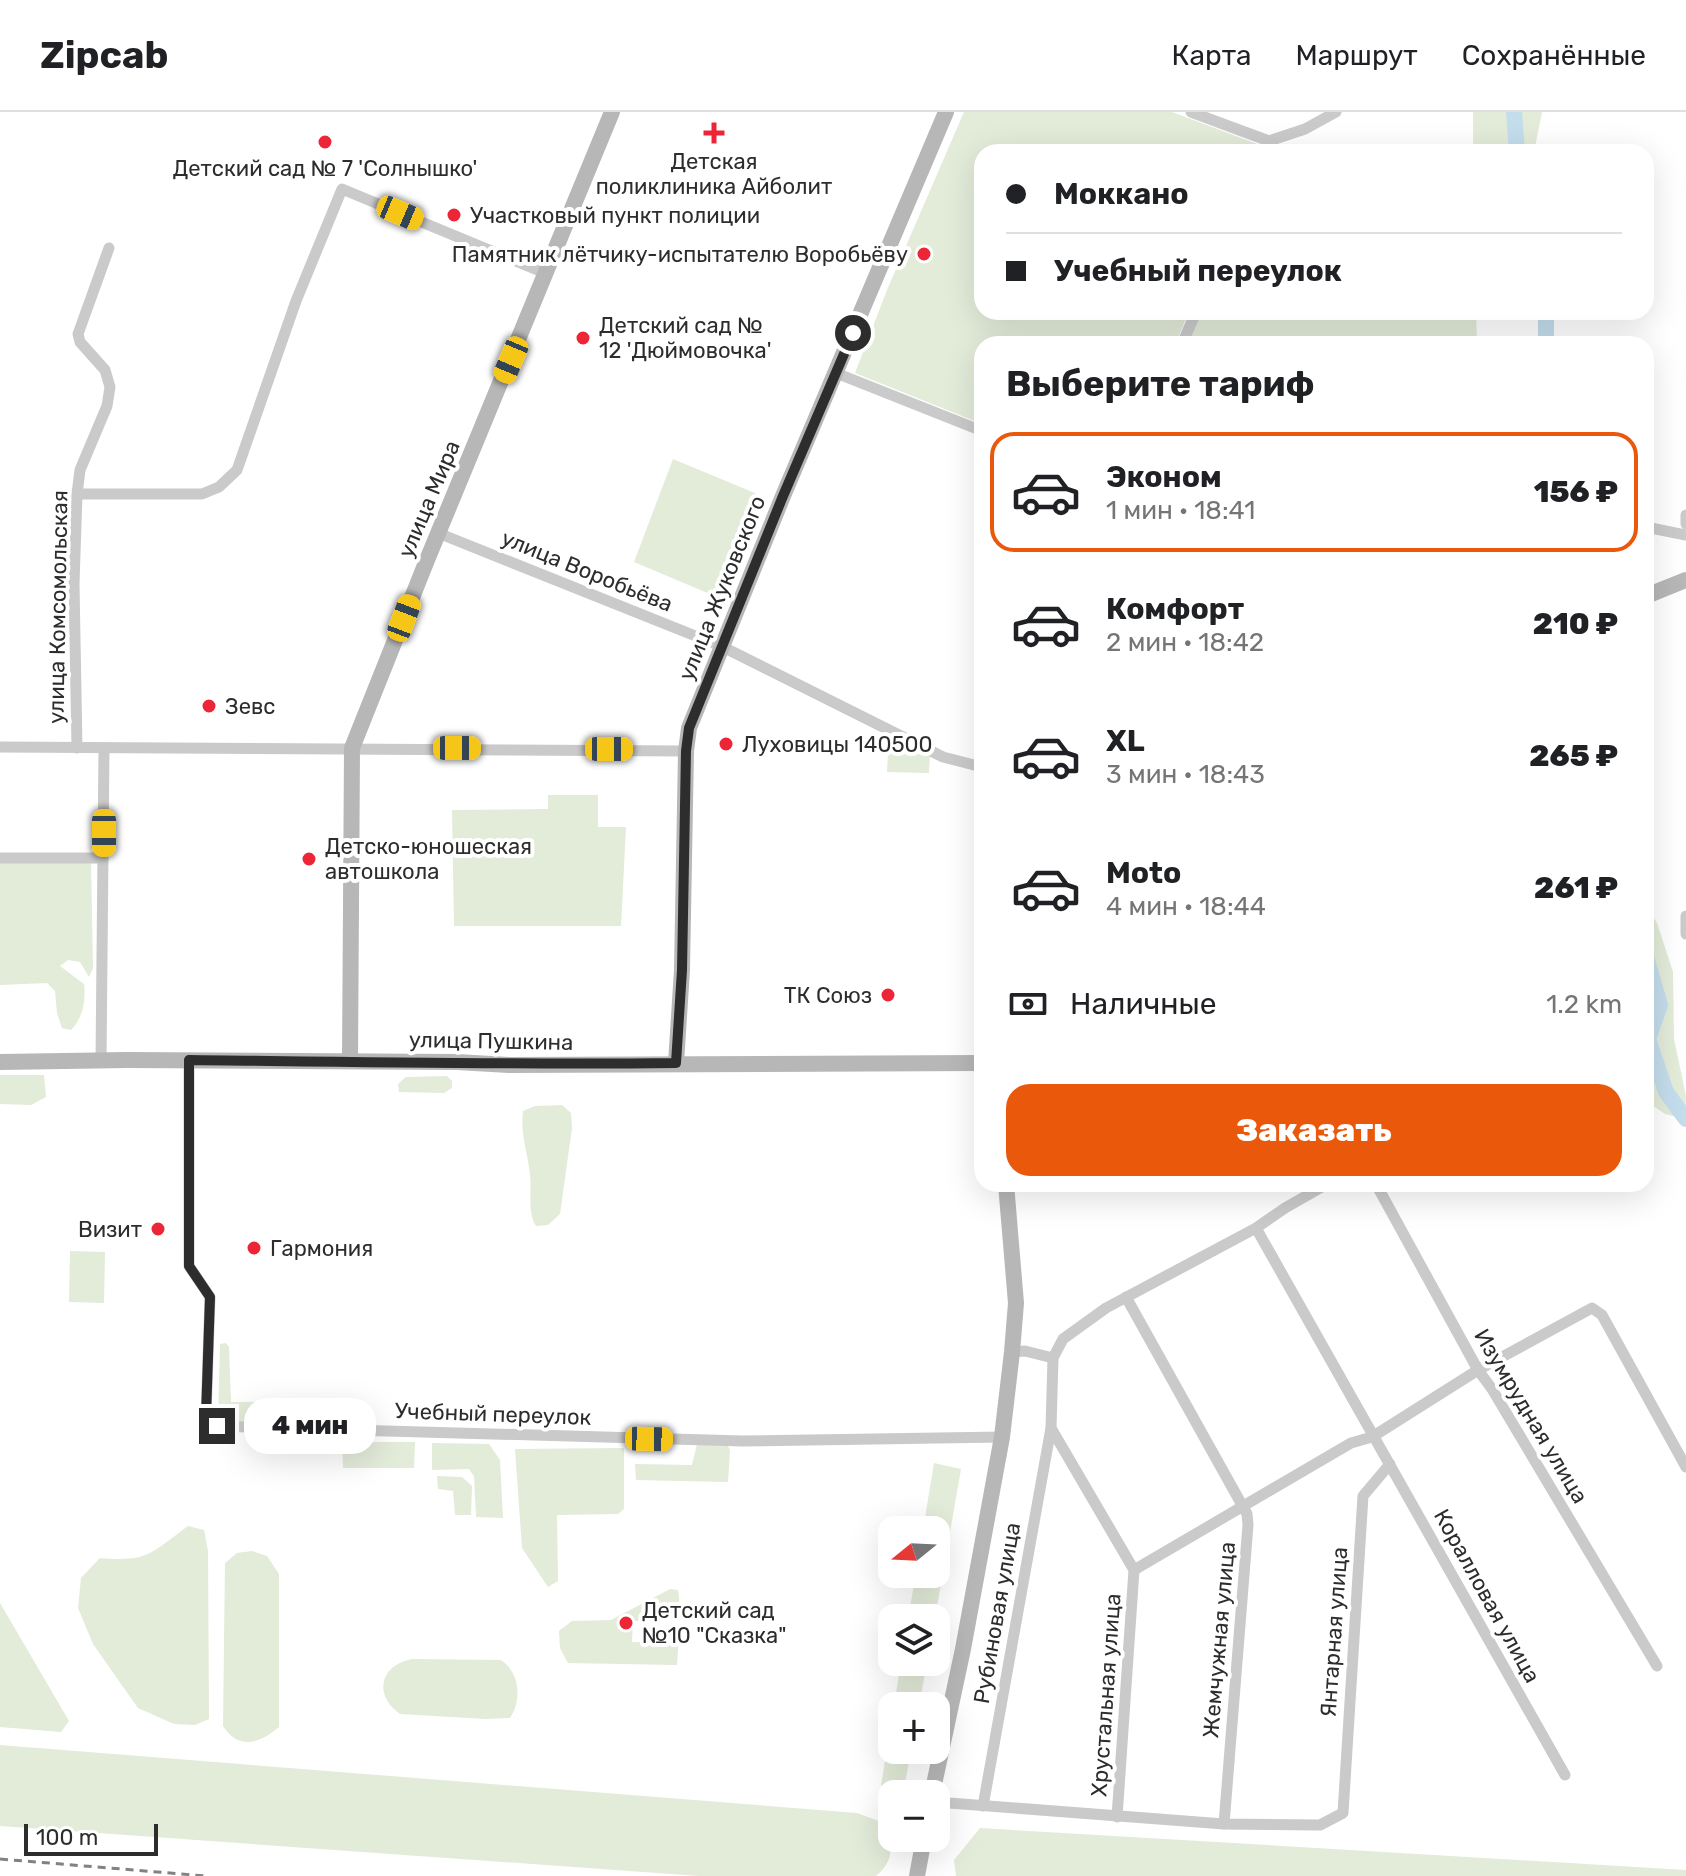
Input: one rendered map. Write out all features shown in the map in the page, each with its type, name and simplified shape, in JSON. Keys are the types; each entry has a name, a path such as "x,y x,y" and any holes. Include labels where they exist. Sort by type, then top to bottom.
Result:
{"street":[{"name":"улица Мира","path":"350,1061 352,748 612,112"},
{"name":"улица Жуковского","path":"676,1063 689,728 946,112"},
{"path":"1191,112 1260,144"},
{"path":"1272,144 1336,112"},
{"path":"77,494 202,494 212,492 237,470 296,301 342,189 547,274"},
{"name":"улица Комсомольская","path":"77,748 74,584 77,494 80,470 107,406 110,387 105,370 80,342 78,334 109,248"},
{"path":"836,373 974,428"},
{"path":"1686,515 1686,524"},
{"path":"1654,529 1686,535"},
{"name":"улица Воробьёва","path":"438,533 723,647 943,757 974,765"},
{"path":"1654,593 1686,580"},
{"path":"0,747 686,751"},
{"path":"101,1061 104,748"},
{"path":"0,858 103,858"},
{"path":"1686,916 1686,934"},
{"name":"улица Пушкина","path":"0,1062 189,1060 509,1065 974,1063"},
{"name":"Учебный переулок","path":"189,1060 189,1266 210,1297 208,1422 213,1426 742,1441 1002,1437"},
{"path":"935,1780 1002,1437 1012,1352 1015,1280 1007,1192"},
{"path":"1051,1428 1053,1358 1069,1333 1126,1297 1256,1228 1313,1192"},
{"name":"Изумрудная улица","path":"1380,1192 1478,1370 1657,1666"},
{"path":"1256,1228 1372,1437"},
{"name":"Жемчужная улица","path":"1126,1297 1243,1507 1248,1525 1224,1824"},
{"path":"1134,1570 1351,1443 1372,1437 1478,1370 1592,1308 1602,1315 1686,1467"},
{"path":"1012,1352 1025,1351 1053,1358"},
{"name":"Хрустальная улица","path":"1051,1428 1134,1570 1117,1817"},
{"name":"Рубиновая улица","path":"983,1806 1051,1428"},
{"name":"Коралловая улица","path":"1372,1437 1565,1775"},
{"name":"Янтарная улица","path":"1224,1824 1320,1825 1343,1813 1363,1496 1390,1464"},
{"path":"950,1803 1224,1824"},
{"path":"917,1876 921,1852"}],"green space":[{"path":"964,112 1172,112 1257,144 974,144 974,320 1186,320 1178,336 974,336 974,421 855,373 887,290"},
{"path":"1473,112 1542,112 1536,144 1473,144"},
{"path":"1198,320 1476,320 1477,336 1190,336"},
{"path":"673,459 762,496 717,597 634,562"},
{"path":"888,753 930,753 929,773 887,772"},
{"path":"548,795 598,795 598,827 626,827 621,926 454,926 452,810 548,809"},
{"path":"0,860 91,861 93,968 89,977 80,962 68,960 60,966 84,984 83,1008 71,1030 62,1028 55,991 47,983 0,985"},
{"path":"1654,918 1673,972 1674,1039 1686,1096 1685,1119 1665,1114 1654,1106"},
{"path":"0,1075 44,1075 46,1097 31,1105 0,1104"},
{"path":"447,1076 452,1081 452,1088 444,1093 399,1092 398,1084 406,1077"},
{"path":"562,1105 571,1113 572,1128 560,1214 548,1225 536,1226 531,1208 523,1111 535,1106"},
{"path":"70,1251 105,1252 104,1303 69,1302"},
{"path":"226,1343 229,1347 231,1402 313,1401 333,1425 218,1421 220,1344"},
{"path":"342,1442 415,1442 414,1468 343,1468"},
{"path":"432,1443 489,1444 500,1460 503,1518 476,1517 474,1476 469,1469 432,1470"},
{"path":"697,1444 728,1446 728,1482 636,1480 635,1464 692,1465"},
{"path":"624,1448 624,1509 618,1514 557,1515 558,1581 548,1587 522,1548 515,1449"},
{"path":"934,1463 961,1469 950,1532 950,1516 925,1516"},
{"path":"437,1476 462,1477 472,1486 471,1515 455,1515 453,1491 438,1489"},
{"path":"188,1526 204,1530 208,1551 209,1719 195,1725 174,1724 138,1708 93,1644 78,1608 81,1578 100,1558 129,1559 148,1554"},
{"path":"252,1551 267,1556 279,1574 279,1727 257,1740 243,1742 229,1734 223,1726 225,1563 237,1553"},
{"path":"913,1588 940,1588 937,1604 911,1604"},
{"path":"670,1589 678,1590 680,1607 657,1608 658,1629 653,1629 653,1621 633,1621 632,1642 652,1642 653,1635 679,1635 677,1665 568,1663 560,1648 559,1631 572,1621 611,1620"},
{"path":"0,1603 69,1721 61,1732 0,1727"},
{"path":"412,1659 501,1660 515,1679 517,1695 514,1711 510,1718 486,1719 400,1714 386,1698 384,1682 393,1667"},
{"path":"899,1676 924,1676 922,1692 896,1692"},
{"path":"0,1745 857,1813 878,1821 878,1852 890,1852 887,1864 876,1876 699,1876 0,1826"},
{"path":"884,1764 908,1764 906,1780 882,1780"},
{"path":"980,1828 1686,1870 1686,1876 956,1876 954,1860"}],"waterway":[{"path":"1514,112 1516,144"},
{"path":"1546,320 1546,336"},
{"path":"1654,984 1660,1005 1654,1022"},
{"path":"1654,1057 1666,1092 1686,1119"}],"railway":[{"path":"0,1859 206,1876"}],"place":[{"name":"Детская поликлиника Айболит","path":"714,133"},
{"name":"Детский сад № 7 'Солнышко'","path":"325,142"},
{"name":"Участковый пункт полиции","path":"454,215"},
{"name":"Памятник лётчику-испытателю Воробьёву","path":"924,254"},
{"name":"Детский сад № 12 'Дюймовочка'","path":"583,338"},
{"name":"Зевс","path":"209,706"},
{"name":"Луховицы 140500","path":"726,744"},
{"name":"Детско-юношеская автошкола","path":"309,859"},
{"name":"ТК Союз","path":"888,995"},
{"name":"Визит","path":"158,1229"},
{"name":"Гармония","path":"254,1248"},
{"name":"Детский сад №10 \"Сказка\"","path":"626,1623"}],"route":[{"path":"217,1426 208,1422 206,1416 210,1297 189,1266 189,1060 509,1065 676,1063 689,728 853,333"}]}
